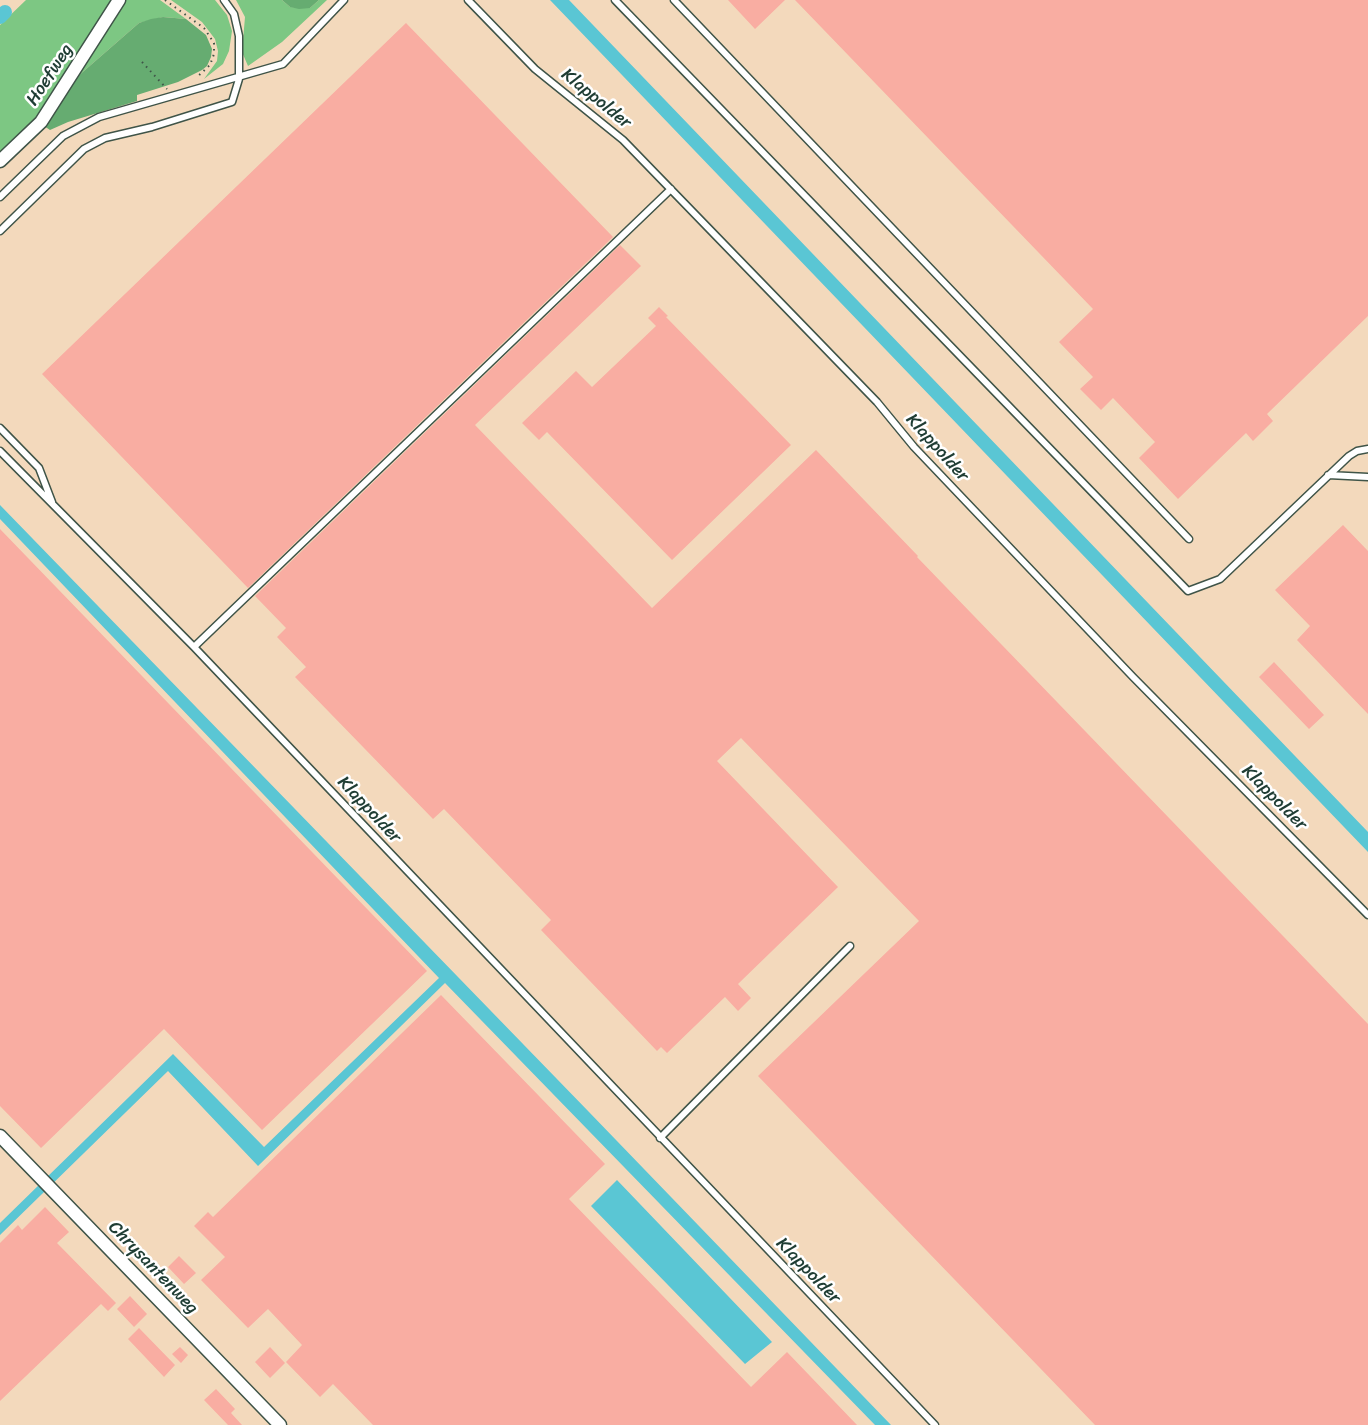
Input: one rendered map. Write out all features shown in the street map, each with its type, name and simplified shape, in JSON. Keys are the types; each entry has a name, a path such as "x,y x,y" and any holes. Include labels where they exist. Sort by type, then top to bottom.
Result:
{"street":[{"name":"Hoefweg","path":"0,161 41,122 119,0"},
{"name":"Chrysantenweg","path":"0,1136 280,1425"}],"lane":[{"path":"0,231 84,149 105,138 152,127 232,102 239,78 239,36 234,14 224,0"},
{"path":"0,197 63,136 99,117 283,64 344,0"},
{"name":"Klappolder","path":"462,0 477,11"},
{"name":"Klappolder","path":"468,0 535,69 623,140 868,393 914,447 1133,677 1368,915"},
{"path":"615,0 1188,591 1220,579 1348,456 1368,449"},
{"path":"674,0 1188,539"},
{"path":"194,647 671,189"},
{"name":"Klappolder","path":"0,428 39,468 54,505"},
{"name":"Klappolder","path":"0,452 194,647 935,1425"},
{"path":"1328,475 1368,477"},
{"path":"660,1138 850,946"}],"path":[{"path":"165,0 204,28 214,43 214,54 210,65 194,79"},
{"path":"142,62 167,89"},
{"path":"158,91 172,87"}],"green space":[{"path":"26,0 111,0 40,113 0,152 0,25"},
{"path":"125,0 160,0 186,19 163,17 139,23 77,77"},
{"path":"171,0 215,0 227,15 232,31 229,51 223,64 204,79 217,61 218,51 215,39 202,22"},
{"path":"236,0 282,0 290,7 310,8 319,0 327,0 282,42 248,66 242,52 245,17"},
{"path":"282,0 319,0 310,8 299,9 290,7"},
{"path":"163,17 186,19 206,35 212,49 207,66 178,82 137,95 137,101 68,122 50,130 44,126 77,77 139,23"}],"water":[{"path":"550,0 569,0 1368,832 1368,852"},
{"path":"0,505 891,1425 875,1425 445,983 258,1166 168,1071 0,1235 0,1223 173,1054 264,1147 439,978 0,519"},
{"path":"617,1180 772,1342 745,1364 591,1206"}],"building":[{"path":"728,0 785,0 755,29"},
{"path":"795,0 1368,0 1368,316 1267,414 1273,421 1253,441 1246,433 1178,499 1139,458 1155,442 1113,398 1101,410 1080,389 1093,377 1059,342 1093,309"},
{"path":"406,23 613,237 248,588 42,374"},
{"path":"620,245 641,266 475,425 652,608 816,450 1368,1024 1368,1425 1095,1425 758,1076 919,921 741,738 717,761 838,887 738,984 751,998 738,1011 725,997 667,1053 661,1047 657,1051 541,930 551,920 444,809 433,819 295,677 306,667 277,637 286,628 255,596"},
{"path":"659,307 668,316 666,317 791,445 672,560 547,432 539,440 522,423 576,371 592,387 656,326 648,318"},
{"path":"1343,525 1368,551 1368,714 1297,640 1310,626 1275,590"},
{"path":"0,529 427,971 262,1130 164,1029 41,1148 0,1106"},
{"path":"1274,662 1324,715 1309,729 1259,677"},
{"path":"441,995 605,1164 569,1199 751,1387 787,1352 857,1425 373,1425 333,1384 320,1397 286,1362 302,1345 268,1309 248,1328 201,1280 225,1257 194,1226 208,1212 213,1217"},
{"path":"45,1207 69,1232 57,1243 116,1303 108,1311 101,1304 0,1401 0,1243 18,1225 22,1230"},
{"path":"179,1256 196,1273 184,1284 168,1267"},
{"path":"130,1296 147,1314 134,1327 117,1309"},
{"path":"139,1328 175,1365 164,1377 128,1339"},
{"path":"180,1347 188,1355 181,1363 172,1354"},
{"path":"270,1347 285,1363 270,1378 255,1362"},
{"path":"216,1389 235,1409 231,1413 242,1425 228,1425 204,1400"}],"waterway":[{"path":"0,17 5,12"}]}
